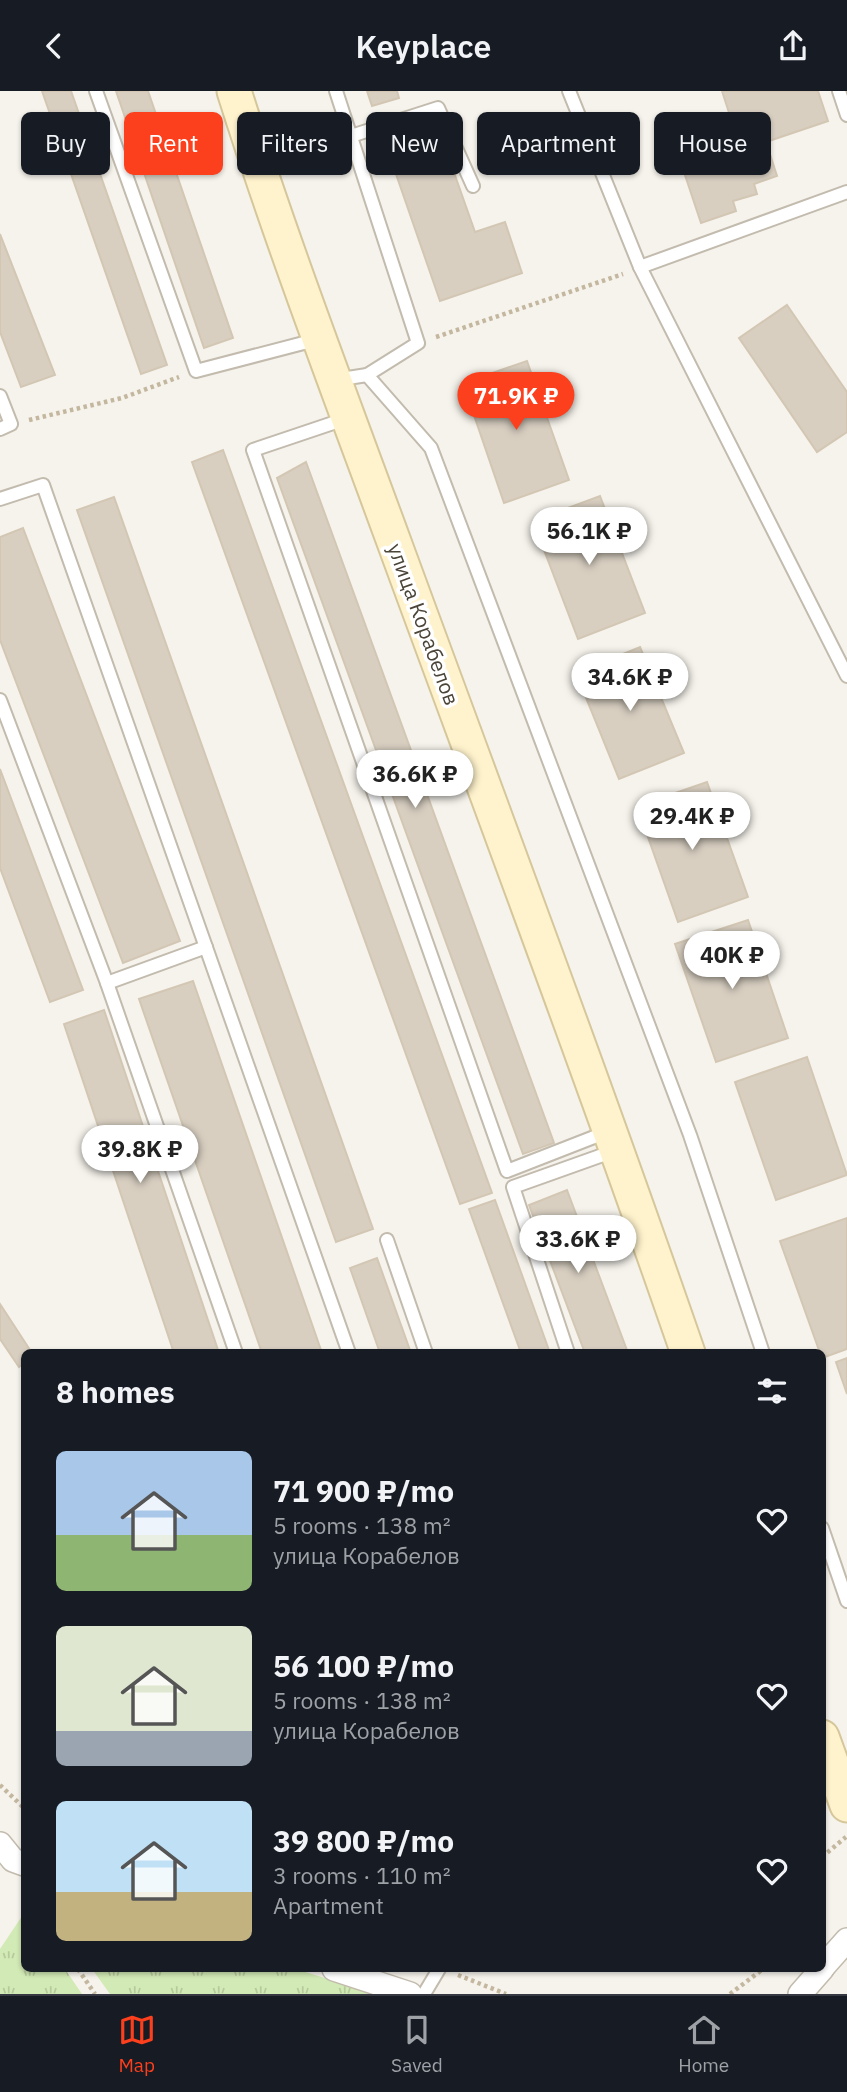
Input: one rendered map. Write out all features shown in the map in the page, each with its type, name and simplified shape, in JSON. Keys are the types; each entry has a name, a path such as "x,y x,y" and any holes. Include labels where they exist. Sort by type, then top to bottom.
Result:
{"street":[{"name":"улица Корабелов","path":"234,91 241,112"},
{"name":"улица Корабелов","path":"262,175 334,380 614,1140 687,1349"},
{"path":"826,1748 847,1805"},
{"path":"826,1964 847,1940"},
{"path":"343,1972 410,1994"},
{"path":"800,1994 819,1972"}],"lane":[{"path":"96,91 196,371 320,339"},
{"path":"336,91 343,112"},
{"path":"569,91 640,267 847,675"},
{"path":"839,91 847,115"},
{"path":"352,136 438,108 473,186"},
{"path":"334,380 367,375 418,343 352,139"},
{"path":"640,267 847,192"},
{"path":"367,375 431,448 690,1135 762,1349"},
{"path":"0,396 6,427"},
{"path":"348,418 253,450 507,1171 614,1140"},
{"path":"0,499 43,485 348,1349"},
{"path":"0,700 107,983 235,1349"},
{"path":"107,983 206,947"},
{"path":"567,1349 513,1187 614,1140"},
{"path":"387,1240 425,1349"},
{"path":"826,1540 847,1601"},
{"path":"424,1994 444,1972"}],"path":[{"path":"418,343 640,267"},
{"path":"6,427 122,398 196,371"},
{"path":"0,1785 21,1805"},
{"path":"826,1854 847,1837"},
{"path":"80,1972 95,1994"},
{"path":"448,1972 506,1994"},
{"path":"730,1994 759,1972"}],"green space":[{"path":"21,1918 21,1972 67,1972 82,1994 0,1994 0,1949"},
{"path":"94,1972 306,1972 376,1994 110,1994"}],"building":[{"path":"42,91 71,91 78,112 49,112"},
{"path":"116,91 148,91 155,112 124,112 124,114"},
{"path":"367,91 397,91 399,98 372,106"},
{"path":"722,91 818,91 828,121 771,140 771,112 729,112"},
{"path":"771,157 777,176 754,184 757,194 733,201 736,211 701,223 685,175 771,175"},
{"path":"71,175 100,175 167,365 141,374"},
{"path":"145,175 177,175 233,338 204,348"},
{"path":"396,175 455,175 475,232 505,222 522,273 440,301"},
{"path":"0,234 55,375 21,387 0,332"},
{"path":"787,305 847,392 847,432 817,452 739,338"},
{"path":"527,361 569,480 504,503 463,383"},
{"path":"223,450 492,1193 460,1204 192,462"},
{"path":"306,462 554,1143 523,1154 277,478"},
{"path":"600,496 645,613 578,639 533,521"},
{"path":"114,497 373,1229 336,1242 77,510"},
{"path":"23,528 180,941 123,963 0,640 0,537"},
{"path":"640,647 684,753 619,779 576,673"},
{"path":"0,769 83,990 50,1002 0,868"},
{"path":"707,782 748,897 678,922 637,806"},
{"path":"748,920 788,1038 716,1062 675,944"},
{"path":"193,981 321,1349 261,1349 139,999"},
{"path":"104,1010 218,1349 173,1349 64,1024"},
{"path":"807,1057 847,1175 776,1200 735,1082"},
{"path":"567,1190 627,1349 583,1349 529,1205"},
{"path":"495,1200 549,1349 520,1349 469,1209"},
{"path":"847,1218 847,1349 826,1357 826,1349 819,1349 780,1241"},
{"path":"377,1258 410,1349 379,1349 350,1268"},
{"path":"0,1304 29,1349 21,1349 19,1367 0,1339"},
{"path":"847,1358 847,1394 836,1362"}]}
